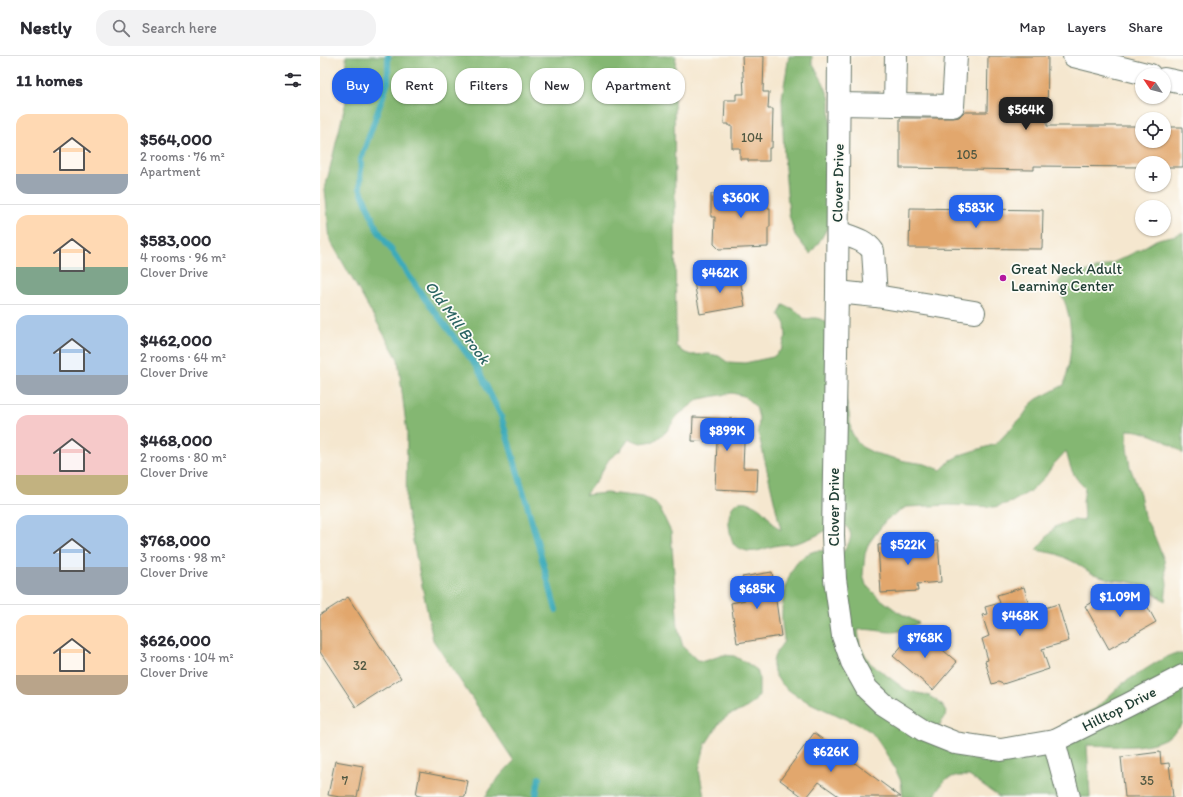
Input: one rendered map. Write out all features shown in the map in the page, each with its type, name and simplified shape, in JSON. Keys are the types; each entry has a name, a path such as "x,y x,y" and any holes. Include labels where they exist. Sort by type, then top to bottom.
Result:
{"street":[{"name":"Clover Drive","path":"840,56 833,534 835,579 843,636 850,658 867,689 883,704 925,731 955,743 1001,750 1054,741"},
{"path":"895,105 896,56"},
{"path":"839,104 953,106 956,56"},
{"path":"1074,56 1135,71"},
{"path":"1171,80 1183,83"},
{"path":"838,232 870,245 873,251 876,296"},
{"path":"837,292 876,296 974,312"},
{"name":"Hilltop Drive","path":"1054,741 1183,676"},
{"path":"1054,741 1070,797"}],"green space":[{"path":"346,56 676,56 675,68 592,68 592,104 674,104 676,346 683,352 691,355 709,354 719,356 727,362 745,363 773,357 782,349 786,336 785,324 779,314 783,305 795,310 805,320 817,318 823,320 829,324 849,413 851,431 857,442 862,447 874,453 905,461 925,464 941,470 951,460 963,454 996,444 1023,416 1031,404 1037,399 1064,385 1070,357 1071,338 1067,309 1058,283 1064,276 1115,262 1156,240 1183,232 1183,329 1179,363 1181,394 1183,399 1183,454 1157,437 1134,430 1127,430 1127,448 1130,467 1140,494 1144,516 1164,560 1167,584 1165,601 1149,590 1135,583 1112,580 1091,573 1076,563 1057,554 1036,550 1055,527 1072,520 1084,521 1083,502 1085,488 1072,471 1066,451 1053,465 1045,477 1032,490 1012,502 995,507 950,505 906,507 886,520 869,543 865,554 863,575 866,585 878,597 898,612 919,623 896,632 867,629 858,630 860,646 870,663 906,690 930,696 942,705 946,711 945,717 938,727 980,758 1003,762 1030,759 1045,747 1056,731 1064,723 1095,709 1122,684 1157,662 1173,654 1183,654 1183,723 1174,733 1164,739 1139,746 1087,745 1090,797 999,797 969,776 956,776 945,780 936,792 936,797 903,797 901,782 883,748 871,732 860,725 799,697 786,688 777,678 773,662 776,653 784,641 782,623 783,603 792,571 798,562 806,555 815,551 843,552 851,536 848,529 841,522 814,537 793,544 777,545 758,551 749,551 739,548 733,544 729,519 731,509 738,503 746,502 758,507 776,527 781,530 758,431 759,418 756,407 744,396 732,393 699,399 677,416 666,432 654,441 641,443 629,439 621,450 609,459 598,478 585,495 607,493 643,497 654,502 660,509 671,532 678,629 683,647 697,660 705,661 723,655 734,656 757,670 759,677 759,695 753,703 743,710 729,715 720,722 705,745 699,770 704,797 485,797 500,776 514,761 433,640 406,506 407,433 398,359 330,240 325,189 345,104 383,104 383,68 347,68"},
{"path":"789,56 812,56 812,63 823,82 830,99 831,222 810,254 795,235 789,215 784,157 782,98"}],"building":[{"path":"742,56 764,56 763,92 769,92 768,109 773,109 772,148 769,148 769,161 748,161 748,159 740,159 740,148 732,148 732,126 729,126 729,124 724,124 725,100 736,100 736,94 744,94"},
{"path":"988,56 1048,56 1047,126 1135,126 1135,148 1171,148 1171,127 1183,127 1183,167 1171,167 1171,156 1135,156 1135,167 1034,166 1034,170 900,168 900,118 953,118 959,117 964,112 987,112"},
{"path":"722,191 767,191 768,208 770,208 768,247 719,249 714,244 715,217 711,217 711,194 722,194"},
{"path":"910,208 1043,210 1042,249 909,248"},
{"path":"739,274 745,306 700,314 694,282"},
{"path":"693,417 745,419 743,468 758,468 757,491 715,489 717,442 692,441"},
{"path":"938,541 941,582 917,584 918,591 881,593 878,545"},
{"path":"772,572 781,636 737,643 731,603 745,600 742,577"},
{"path":"1024,587 1031,612 1058,604 1069,641 1042,649 1049,669 1003,684 998,682 992,684 985,661 988,660 982,639 989,636 982,615 987,614 985,607 1000,603 997,595"},
{"path":"1110,592 1119,607 1141,595 1156,622 1109,649 1085,606"},
{"path":"348,597 401,678 356,707 320,652 320,615"},
{"path":"917,628 957,662 933,690 893,656"},
{"path":"814,733 901,797 840,797 819,782 807,797 803,797 780,780"},
{"path":"1160,752 1161,764 1169,763 1173,797 1125,797 1121,757"},
{"path":"335,761 363,766 357,797 328,795"},
{"path":"420,772 468,781 465,797 424,797 416,795"}],"waterway":[{"name":"Old Mill Brook","path":"388,56 388,82 361,159 360,188 377,229 425,299 477,367 501,416 556,610"},
{"name":"Old Mill Brook","path":"536,797 539,778"}],"place":[{"name":"Great Neck Adult Learning Center","path":"1003,278"}]}
